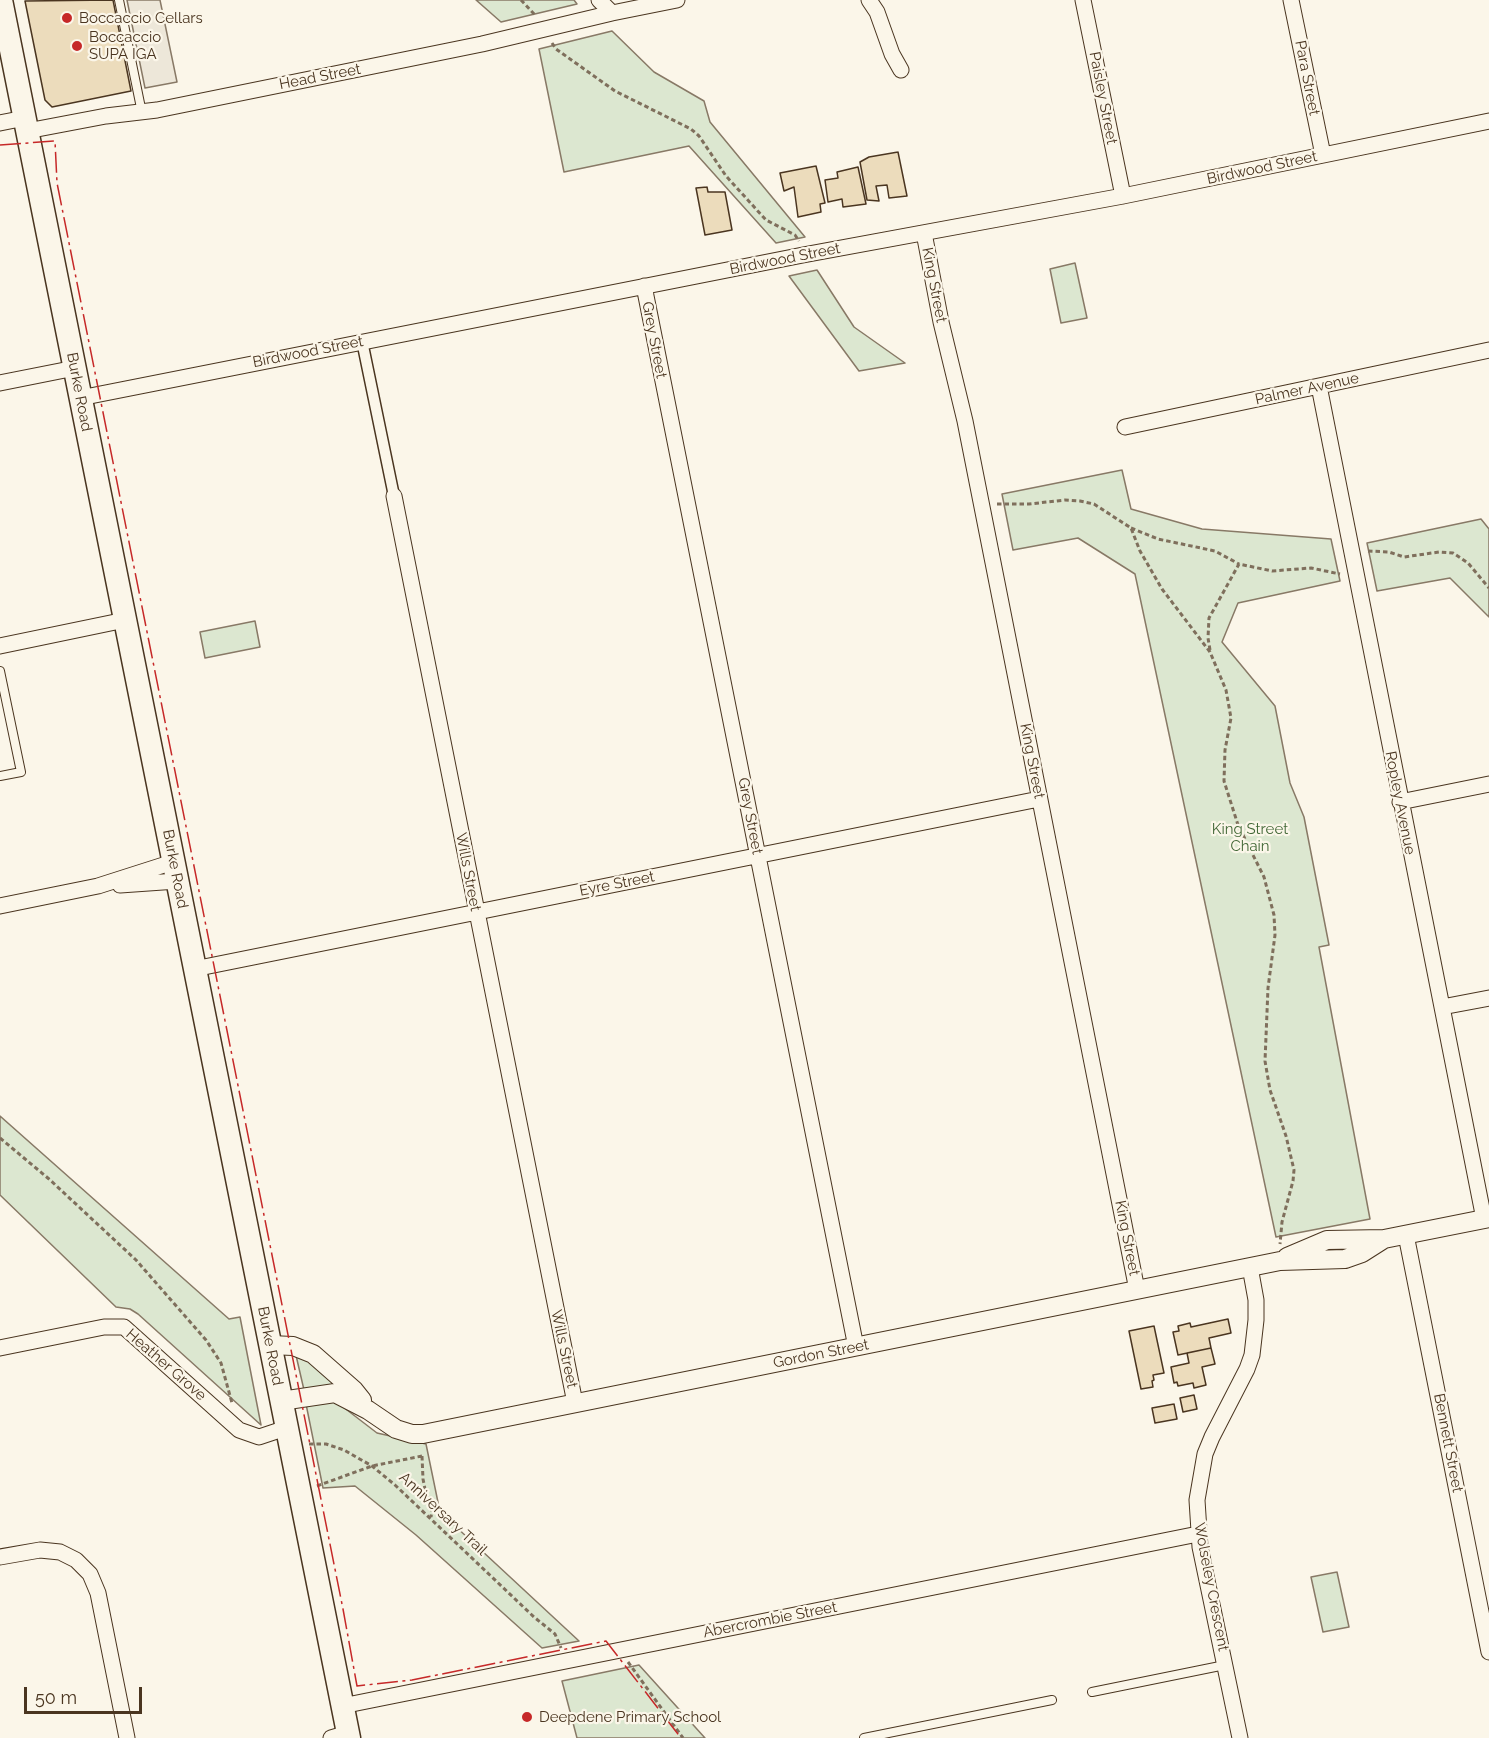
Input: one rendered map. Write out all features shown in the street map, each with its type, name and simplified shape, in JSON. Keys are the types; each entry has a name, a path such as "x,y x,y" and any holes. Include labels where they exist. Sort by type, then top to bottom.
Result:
{"main road":[{"name":"Burke Road","path":"1,0 342,1706 342,1736"}],"street":[{"path":"599,0 612,13"},
{"name":"Head Street","path":"0,123 26,124 142,113 482,44 677,0"},
{"path":"869,0 877,12 892,54 901,70"},
{"name":"Paisley Street","path":"1083,0 1123,196"},
{"name":"Para Street","path":"1291,0 1323,155"},
{"name":"Birdwood Street","path":"80,398 803,255 1123,196 1489,121"},
{"name":"King Street","path":"924,233 941,322 965,421 1137,1290"},
{"name":"Grey Street","path":"644,286 856,1347"},
{"name":"Wills Street","path":"362,341 575,1403"},
{"name":"Palmer Avenue","path":"1125,427 1489,350"},
{"path":"0,383 75,368"},
{"name":"Ropley Avenue","path":"1318,386 1356,568 1400,802 1487,1218"},
{"path":"0,646 125,620"},
{"path":"1400,802 1489,784"},
{"name":"Eyre Street","path":"194,969 1039,799"},
{"path":"0,906 175,872"},
{"path":"1442,1007 1489,998"},
{"name":"Gordon Street","path":"281,1401 335,1393 343,1395 396,1429 412,1434 423,1434 1280,1261 1345,1259 1362,1253 1384,1239 1487,1218"},
{"name":"Bennett Street","path":"1406,1234 1489,1652"},
{"name":"Wolseley Crescent","path":"1240,1738 1198,1534 1197,1500 1205,1454 1219,1420 1247,1369 1252,1355 1256,1300 1250,1267"},
{"name":"Heather Grove","path":"0,1348 104,1327 124,1327 239,1430"},
{"name":"Gordon Street","path":"270,1345 293,1346 312,1354 354,1390 368,1410"},
{"path":"239,1430 259,1437 288,1438"},
{"name":"Abercrombie Street","path":"342,1706 1198,1534"},
{"path":"0,1557 40,1550 60,1552 76,1560 90,1574 98,1593 127,1738"}],"lane":[{"path":"119,0 142,113"},
{"path":"0,671 21,772 0,776"},
{"path":"1092,1692 1225,1665"},
{"path":"864,1738 1052,1700"}],"path":[{"path":"521,0 547,28 556,49 615,91 691,129 699,136 726,176 766,220 799,240 803,255"},
{"path":"1001,504 1080,501 1094,504 1131,528 1158,538 1215,551 1239,564 1272,571 1311,568 1340,574"},
{"path":"1131,528 1140,551 1162,589 1210,652 1227,690 1231,718 1225,750 1224,781 1238,825 1264,877 1275,915 1275,935 1268,988 1265,1061 1270,1090 1286,1136 1294,1170 1280,1235 1280,1261"},
{"path":"1368,551 1389,552 1404,558 1439,552 1453,553 1468,563 1489,588"},
{"path":"1210,652 1209,618 1239,564"},
{"path":"0,1138 49,1179 136,1260 206,1340 221,1363 239,1430"},
{"path":"423,1434 425,1444 422,1456 423,1479 432,1509 430,1518"},
{"name":"Anniversary Trail","path":"288,1438 326,1444 344,1450 372,1466 555,1634 564,1662"},
{"path":"299,1492 372,1466 422,1456"},
{"path":"620,1651 683,1738"}],"green space":[{"path":"476,0 574,0 577,4 501,22"},
{"path":"612,31 654,72 704,101 710,122 805,237 776,243 689,146 564,172 539,49"},
{"path":"1075,263 1087,318 1061,323 1050,269"},
{"path":"817,270 854,327 905,363 859,371 789,276"},
{"name":"King Street Chain","path":"1122,470 1131,509 1202,529 1331,539 1340,581 1238,603 1222,642 1275,706 1290,783 1304,817 1329,945 1319,947 1370,1219 1276,1237 1135,574 1078,538 1013,550 1002,494"},
{"path":"1481,519 1489,529 1489,617 1450,578 1377,591 1367,543"},
{"path":"255,621 260,647 205,658 200,632"},
{"path":"0,1116 229,1319 240,1317 261,1425 138,1314 130,1309 116,1307 0,1195"},
{"path":"295,1351 341,1384 304,1390"},
{"path":"334,1400 377,1433 426,1444 440,1512 579,1641 542,1648 416,1535 355,1486 323,1488 306,1404"},
{"path":"1337,1572 1349,1627 1323,1632 1311,1577"},
{"path":"639,1665 705,1738 577,1738 562,1681"}],"shaded area":[{"path":"127,0 160,0 177,82 145,88"}],"building":[{"path":"113,0 131,91 52,107 45,100 25,1"},
{"path":"898,152 907,196 889,198 887,185 876,186 879,201 867,200 860,162 869,157"},
{"path":"816,166 825,203 820,204 821,212 798,217 794,187 784,191 780,173"},
{"path":"858,167 866,204 843,207 842,199 828,202 825,180 838,178 837,172"},
{"path":"707,187 708,192 725,192 732,230 705,235 696,188"},
{"path":"1228,1319 1231,1333 1209,1338 1211,1348 1178,1355 1173,1332 1179,1331 1178,1326 1190,1323 1191,1327"},
{"path":"1154,1326 1164,1373 1153,1375 1153,1387 1141,1389 1129,1331"},
{"path":"1211,1348 1215,1364 1202,1367 1206,1385 1194,1388 1193,1383 1178,1386 1177,1382 1174,1383 1171,1367 1189,1363 1187,1353"},
{"path":"1194,1395 1197,1409 1183,1412 1180,1398"},
{"path":"1174,1404 1177,1419 1155,1423 1152,1408"}],"power":[{"path":"0,145 55,141 57,183 357,1686 412,1680 606,1641 681,1738"}],"place":[{"name":"Boccaccio Cellars","path":"67,18"},
{"name":"Boccaccio SUPA IGA","path":"77,46"},
{"name":"Deepdene Primary School","path":"527,1717"}]}
